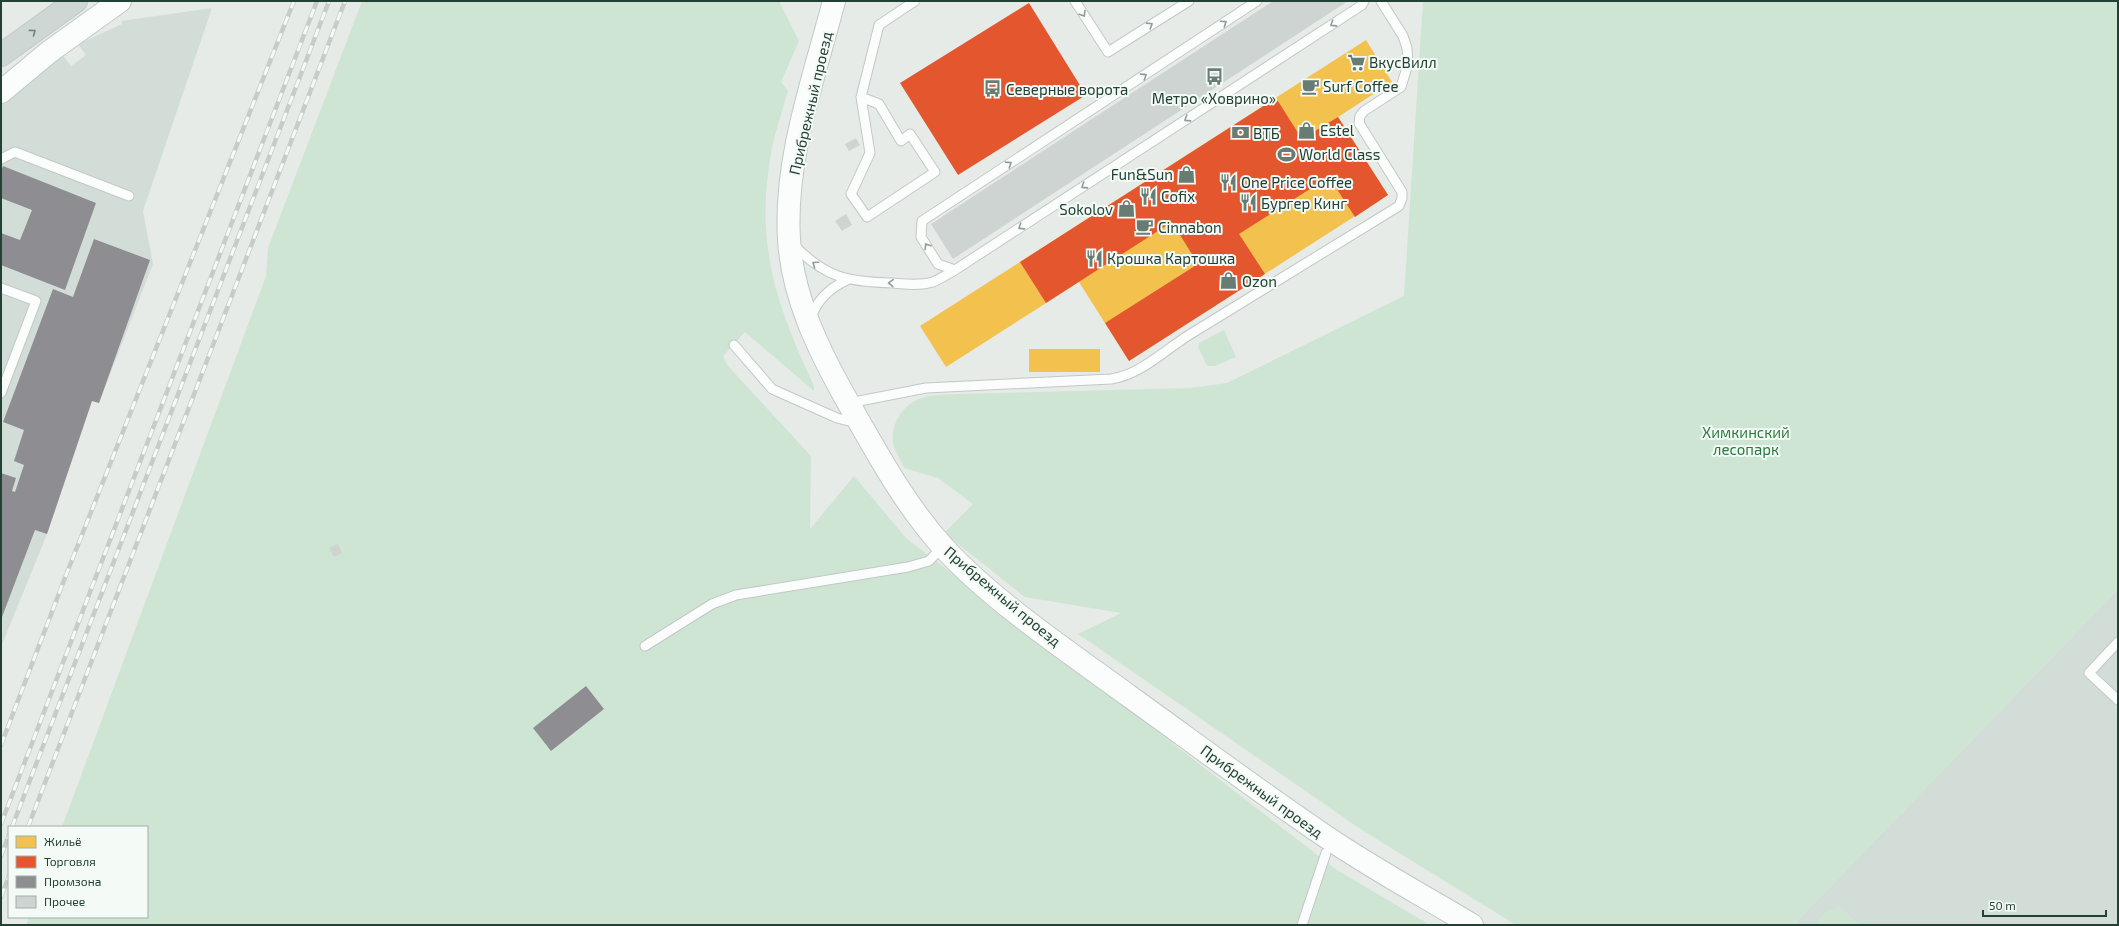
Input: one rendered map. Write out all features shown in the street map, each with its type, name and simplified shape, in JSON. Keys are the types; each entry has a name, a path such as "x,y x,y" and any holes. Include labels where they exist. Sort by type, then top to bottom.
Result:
{"main road":[{"path":"1,55 76,1"}],"street":[{"path":"48,52 95,1"},
{"path":"1,92 48,52 120,1"},
{"name":"Прибрежный проезд","path":"834,1 798,142 790,192 789,239 794,274 809,324 860,424 895,482 943,546 1004,601 1067,650 1274,800 1348,851 1472,925"}],"lane":[{"path":"861,97 879,104 901,141 910,134 935,172 867,217 851,194 870,153 861,97 879,25 915,1"},
{"path":"1075,1 1108,52 1189,1"},
{"path":"954,270 938,264 921,237 922,221 1257,1"},
{"path":"789,239 804,256 824,270 847,280 920,284 933,282 954,270 1362,5 1364,1"},
{"path":"849,403 926,388 1122,377 1136,371 1181,340 1399,206 1402,198 1402,192 1359,123 1360,116 1364,111 1401,87 1407,71 1408,56 1406,42 1381,1"},
{"path":"1,159 15,152 129,196"},
{"path":"809,324 813,311 826,293 834,286 847,280"},
{"path":"1,288 36,301 1,393"},
{"path":"734,346 772,388 837,418 860,424"},
{"path":"645,646 712,604 736,595 908,568 929,561 943,546"},
{"path":"2118,642 2089,673 2118,700"},
{"path":"1302,925 1326,853"}],"shaded area":[{"path":"212,8 143,211 153,264 99,403 92,401 47,534 1,647 1,100 61,53 71,66 86,55 78,44 122,24 121,21"},
{"path":"2118,589 2118,925 1793,925"}],"green space":[{"path":"362,1 779,1 799,41 781,82 788,91 771,153 767,186 766,217 768,246 772,273 779,300 789,328 814,386 814,391 745,332 723,356 728,366 811,456 810,529 854,476 906,538 1337,870 1430,925 26,925 29,918 148,918 148,826 62,826 266,276 268,248"},
{"name":"Химкинский лесопарк","path":"1423,1 2118,1 2118,589 1793,925 1516,925 1362,830 1078,634 1121,613 1025,597 944,533 973,504 938,478 904,468 895,448 893,435 899,416 907,406 923,397 956,394 1190,388 1227,383 1404,296"},
{"path":"1224,330 1236,357 1215,366 1207,366 1198,347 1199,343"},
{"path":"1838,906 1861,925 1815,925 1823,914"}],"building: Жильё":[{"path":"1366,40 1392,82 1338,117 1388,195 1129,361 1079,282 946,367 920,326"},
{"path":"1029,349 1100,349 1100,372 1029,372"}],"building: Торговля":[{"name":"Северные ворота","path":"1029,3 1086,95 958,175 900,83"},
{"path":"1276,98 1302,139 1338,117 1388,195 1355,217 1329,177 1239,234 1265,274 1129,361 1105,323 1198,264 1172,222 1046,303 1020,262"}],"building: Промзона":[{"path":"3,166 96,203 65,290 1,265 1,233 20,240 32,210 1,198 1,171"},
{"path":"94,239 150,260 99,403 92,401 47,534 35,530 2,617 1,473 16,478 12,491 15,492 24,465 14,461 24,430 3,422 53,289 73,297"},
{"path":"586,686 604,709 551,751 533,728"}],"building: Прочее":[{"path":"1273,1 1348,1 953,259 931,224"},
{"path":"856,138 860,145 849,151 845,144"},
{"path":"846,214 852,225 842,231 835,221"},
{"path":"338,544 342,553 334,557 329,548"}],"railway":[{"path":"1,745 68,570 294,1"},
{"path":"1,824 317,1"},
{"path":"12,826 329,1"},
{"path":"28,826 345,1"},
{"path":"1,856 8,838"},
{"path":"1,897 8,879"}],"place":[{"name":"ВкусВилл","path":"1356,62"},
{"name":"Метро «Ховрино»","path":"1214,77"},
{"name":"Surf Coffee","path":"1310,86"},
{"name":"Северные ворота","path":"993,89"},
{"name":"Estel","path":"1307,130"},
{"name":"ВТБ","path":"1240,133"},
{"name":"World Class","path":"1286,154"},
{"name":"Fun&Sun","path":"1186,174"},
{"name":"One Price Coffee","path":"1228,182"},
{"name":"Cofix","path":"1148,196"},
{"name":"Бургер Кинг","path":"1248,203"},
{"name":"Sokolov","path":"1126,209"},
{"name":"Cinnabon","path":"1145,227"},
{"name":"Крошка Картошка","path":"1094,258"},
{"name":"Ozon","path":"1229,281"}]}
